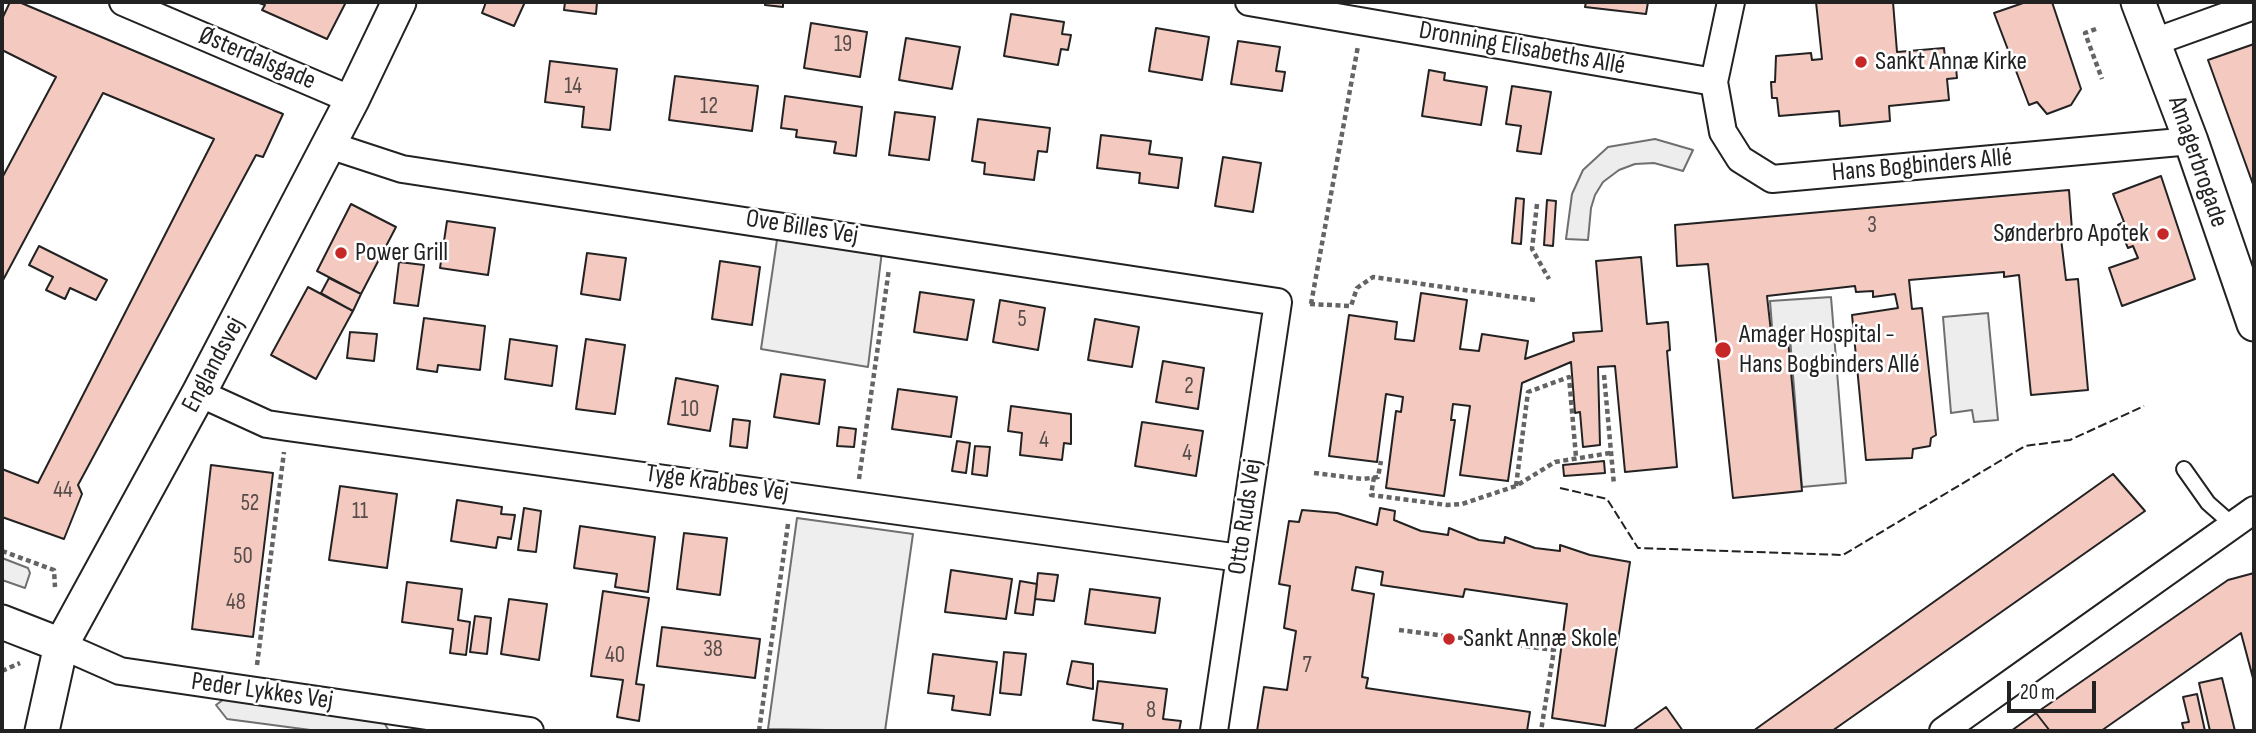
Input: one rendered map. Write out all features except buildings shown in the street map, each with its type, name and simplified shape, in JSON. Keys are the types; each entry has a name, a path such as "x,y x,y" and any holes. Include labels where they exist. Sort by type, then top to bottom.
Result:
{"street":[{"name":"Østerdalsgade","path":"123,2 352,100"},
{"name":"Englandsvej","path":"42,731 61,645 200,393 352,100 399,2"},
{"name":"Dronning Elisabeths Allé","path":"1249,2 1714,82"},
{"path":"1714,82 1731,2"},
{"name":"Amagerbrogade","path":"2138,2 2191,141 2254,324"},
{"path":"2154,42 2254,6"},
{"name":"Hans Bogbinders Allé","path":"1714,82 1723,132 1740,159 1772,179 2191,141"},
{"name":"Ove Billes Vej","path":"329,145 402,169 1278,302"},
{"name":"Otto Ruds Vej","path":"1214,731 1278,302"},
{"name":"Tyge Krabbes Vej","path":"200,393 267,424 287,428 792,494 1240,558"},
{"path":"1943,731 2244,518"},
{"name":"Peder Lykkes Vej","path":"2,622 120,671 253,690 456,726 530,731"}],"lane":[{"path":"2185,469 2208,503 2244,518"}],"path":[{"path":"1311,304 1363,20"},
{"path":"2096,29 2085,33 2102,79"},
{"path":"1537,204 1532,249 1549,279"},
{"path":"856,504 892,242"},
{"path":"1278,302 1351,306 1355,291 1364,280 1373,277 1535,300"},
{"path":"1604,375 1614,485"},
{"path":"1516,486 1528,392 1569,377 1576,457"},
{"path":"253,690 287,428"},
{"path":"1374,477 1371,495 1447,505 1473,502 1516,486 1555,462 1610,453"},
{"path":"1314,473 1363,479 1378,477 1381,461"},
{"path":"759,731 792,494"},
{"path":"2,551 54,570 56,595"},
{"path":"1399,630 1554,650 1541,731"}],"shaded area":[{"path":"1655,139 1693,150 1683,171 1654,163 1635,164 1619,170 1603,182 1595,195 1588,240 1566,239 1572,194 1583,170 1608,147"},
{"path":"778,233 882,251 868,367 761,349"},
{"path":"1831,297 1846,483 1802,487 1790,338 1773,339 1770,301"},
{"path":"1988,313 1998,420 1974,422 1972,410 1951,413 1943,317"},
{"path":"797,518 913,534 885,731 768,729"},
{"path":"2,558 28,568 30,573 25,588 2,580"},
{"path":"224,699 382,719 389,731 318,731 227,719 216,705"}],"fence":[{"path":"1560,488 1607,499 1638,548 1843,555 2025,446 2070,440 2144,406"}],"place":[{"name":"Sankt Annæ Kirke","path":"1861,62"},
{"name":"Sønderbro Apotek","path":"2163,234"},
{"name":"Power Grill","path":"341,253"},
{"name":"Amager Hospital - Hans Bogbinders Allé","path":"1723,350"},
{"name":"Sankt Annæ Skole","path":"1449,639"}]}
